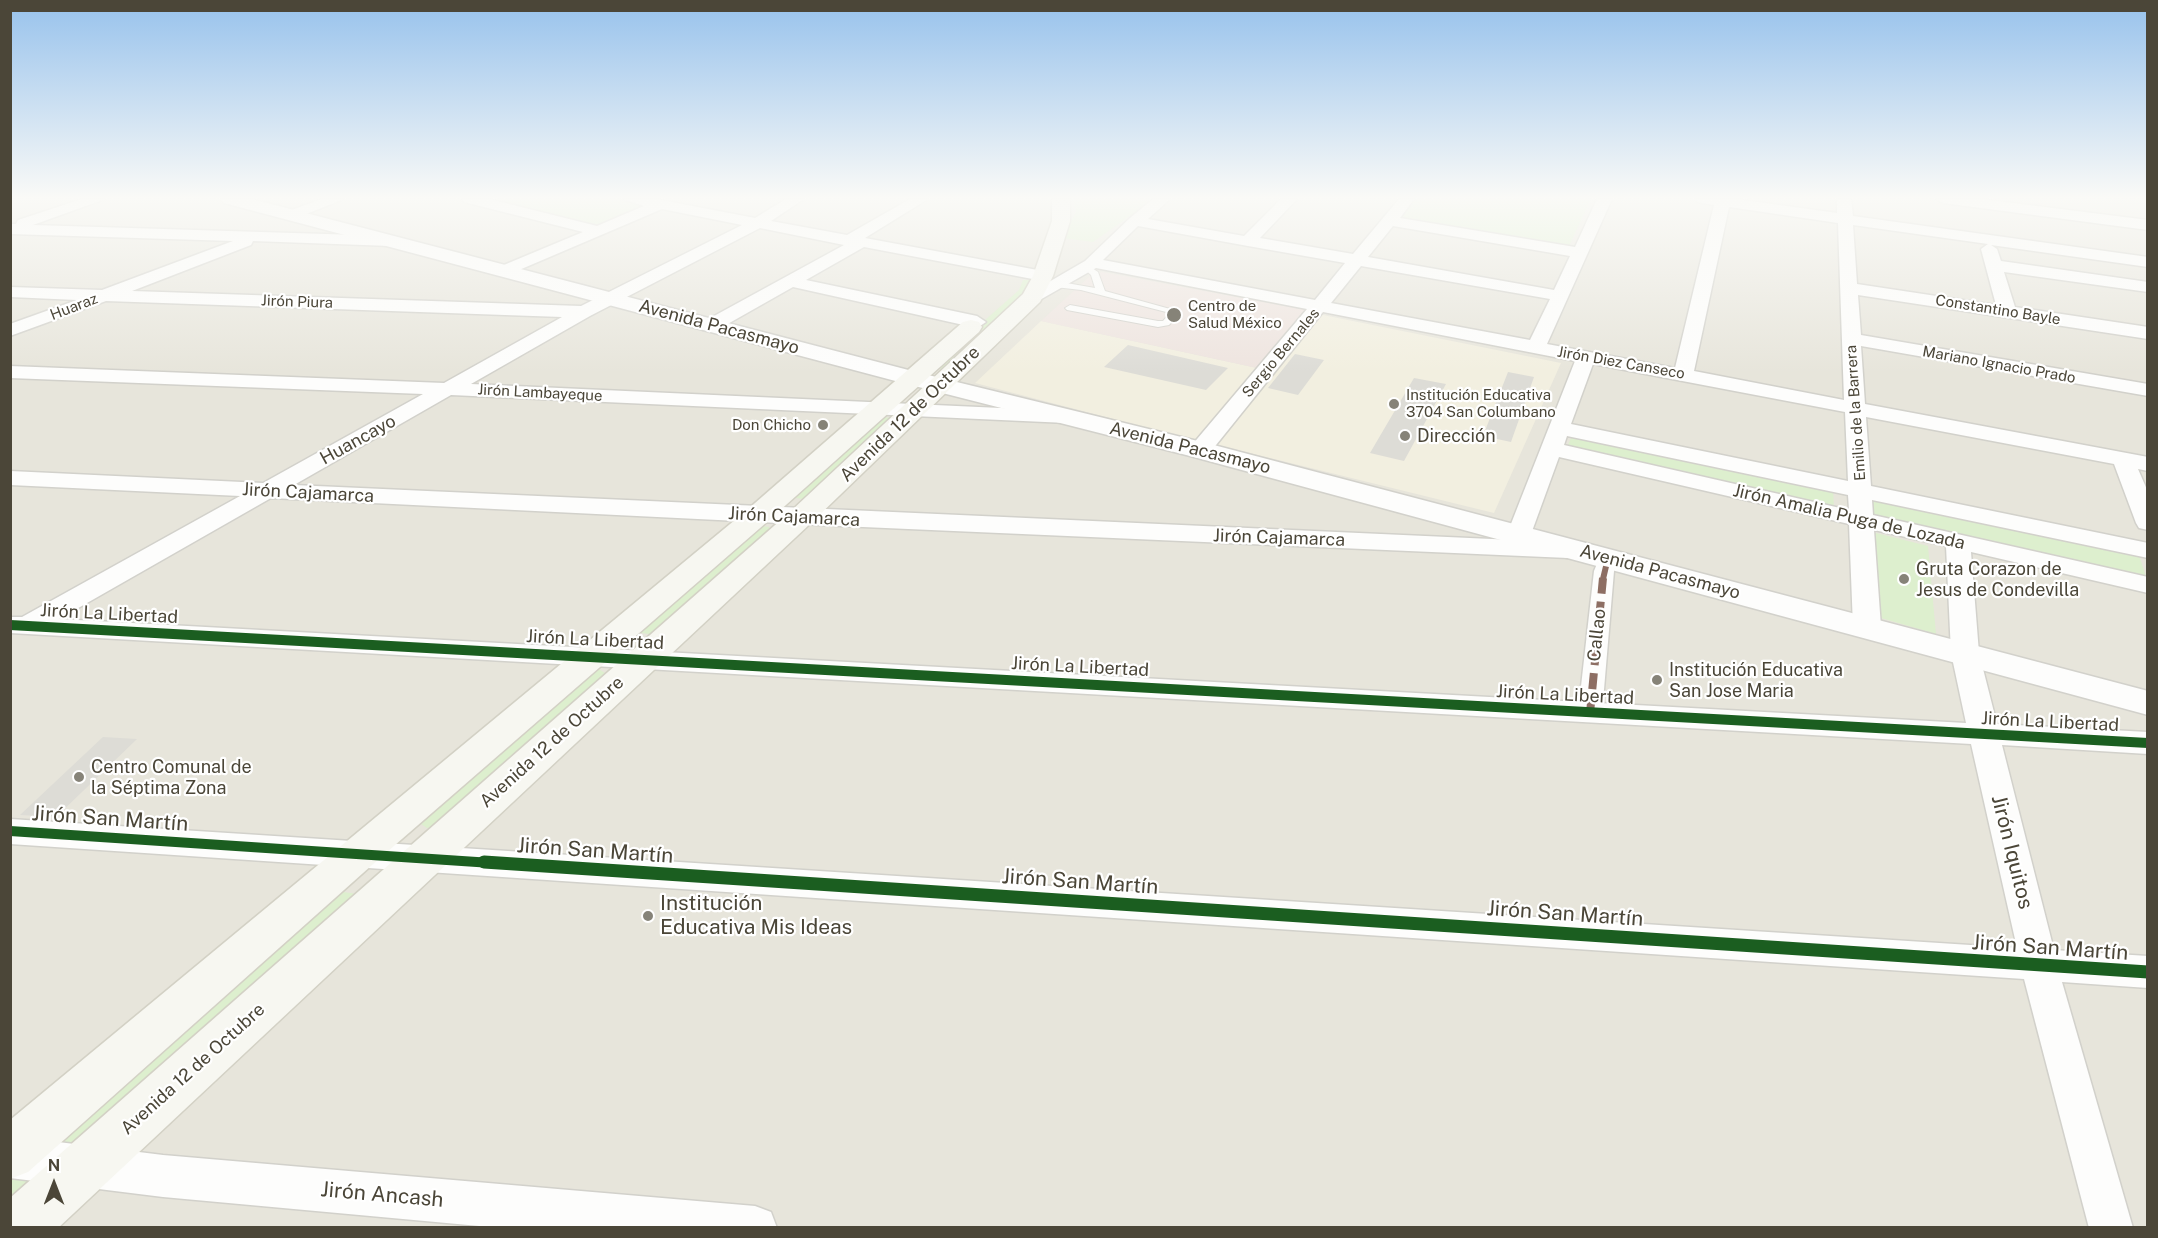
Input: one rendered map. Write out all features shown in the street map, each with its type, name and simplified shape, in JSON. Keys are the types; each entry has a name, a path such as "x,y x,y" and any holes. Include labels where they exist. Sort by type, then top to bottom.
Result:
{"main road":[{"name":"Avenida 12 de Octubre","path":"1037,283 1039,257"},
{"name":"Avenida 12 de Octubre","path":"18,1227 801,517 923,391 1037,283 1047,257"},
{"name":"Avenida 12 de Octubre","path":"10,1155 357,854 757,516 877,408 923,391 978,322 1009,292 1037,283"}],"street":[{"name":"Huaraz","path":"10,331 205,257"},
{"name":"Avenida Pacasmayo","path":"450,257 611,297 923,391 1069,417 1200,450 2148,703"},
{"path":"505,271 539,257"},
{"name":"Huancayo","path":"16,629 268,491 611,297 690,257"},
{"path":"710,326 829,257"},
{"path":"919,257 1037,283 1090,265 1096,257"},
{"path":"1339,257 1560,296"},
{"name":"Sergio Bernales","path":"1200,450 1361,257"},
{"path":"1536,348 1578,257"},
{"path":"1683,375 1709,257"},
{"name":"Emilio de la Barrera","path":"1847,257 1867,627"},
{"path":"1991,257 2007,312"},
{"path":"2117,257 2148,261"},
{"name":"Jirón Diez Canseco","path":"1090,265 2148,464"},
{"path":"1993,265 2148,287"},
{"path":"788,282 978,322"},
{"name":"Constantino Bayle","path":"1849,288 2148,333"},
{"name":"Jirón Piura","path":"10,292 584,312"},
{"name":"Mariano Ignacio Prado","path":"1851,339 2148,390"},
{"path":"1519,534 1586,357"},
{"name":"Jirón Lambayeque","path":"10,372 877,408"},
{"path":"923,391 1069,417"},
{"path":"1555,439 1861,491 2148,551"},
{"name":"Jirón Amalia Puga de Lozada","path":"1555,439 1863,520 2148,585"},
{"path":"2123,459 2148,523"},
{"name":"Jirón Cajamarca","path":"10,478 757,516 1577,550"},
{"name":"Jirón Iquitos","path":"1958,542 1965,653 1983,735 2039,965 2111,1227"},
{"name":"Callao","path":"1590,713 1604,570 1608,558"},
{"name":"Jirón La Libertad","path":"16,629 644,659 2148,743"},
{"name":"Jirón San Martín","path":"10,831 2148,972"},
{"name":"Jirón Ancash","path":"10,1155 163,1176 755,1227"}],"lane":[{"path":"1090,265 1101,293"},
{"path":"1037,283 1081,287 1176,312 1166,323 1158,324 1070,308"}],"shaded area":[{"path":"11,257 2147,257 2147,1227 11,1227"},
{"name":"Centro de Salud México","path":"1102,272 1306,310 1257,368 1041,321 1091,275"},
{"name":"Institución Educativa 3704 San Columbano","path":"1318,314 1561,363 1494,513 1213,444"},
{"path":"1041,321 1257,368 1198,441 975,383"}],"green space":[{"path":"1023,280 1032,280 1027,291 946,370 932,367 1019,290"},
{"path":"878,417 893,418 803,499 789,497"},
{"path":"1572,436 1833,488 1834,510 1567,447"},
{"path":"1868,496 2138,552 2147,580 1872,518"},
{"path":"762,526 769,527 769,531 655,635 636,632"},
{"path":"1872,532 1928,546 1936,634 1874,616"},
{"path":"587,670 600,670 605,673 607,679 443,826 427,828 415,820"},
{"path":"336,891 365,895 11,1211 10,1174"}],"building":[{"path":"1128,345 1228,368 1206,390 1104,367"},
{"path":"1295,354 1324,360 1298,395 1268,388"},
{"path":"1508,372 1534,377 1511,442 1483,436"},
{"path":"1414,378 1446,384 1404,461 1370,453"},
{"name":"Centro Comunal de la Séptima Zona","path":"103,737 137,739 56,817 20,815"}],"marked path":[{"path":"1590,713 1604,571 1608,558"}],"cycle path":[{"path":"10,625 2148,743"},
{"path":"10,831 2148,972"}],"place":[{"name":"Centro de Salud México","path":"1174,315"},
{"name":"Institución Educativa 3704 San Columbano","path":"1394,404"},
{"name":"Don Chicho","path":"823,425"},
{"name":"Dirección","path":"1405,436"},
{"name":"Gruta Corazon de Jesus de Condevilla","path":"1904,579"},
{"name":"Institución Educativa San Jose Maria","path":"1657,680"},
{"name":"Centro Comunal de la Séptima Zona","path":"79,777"},
{"name":"Institución Educativa Mis Ideas","path":"648,916"}]}
